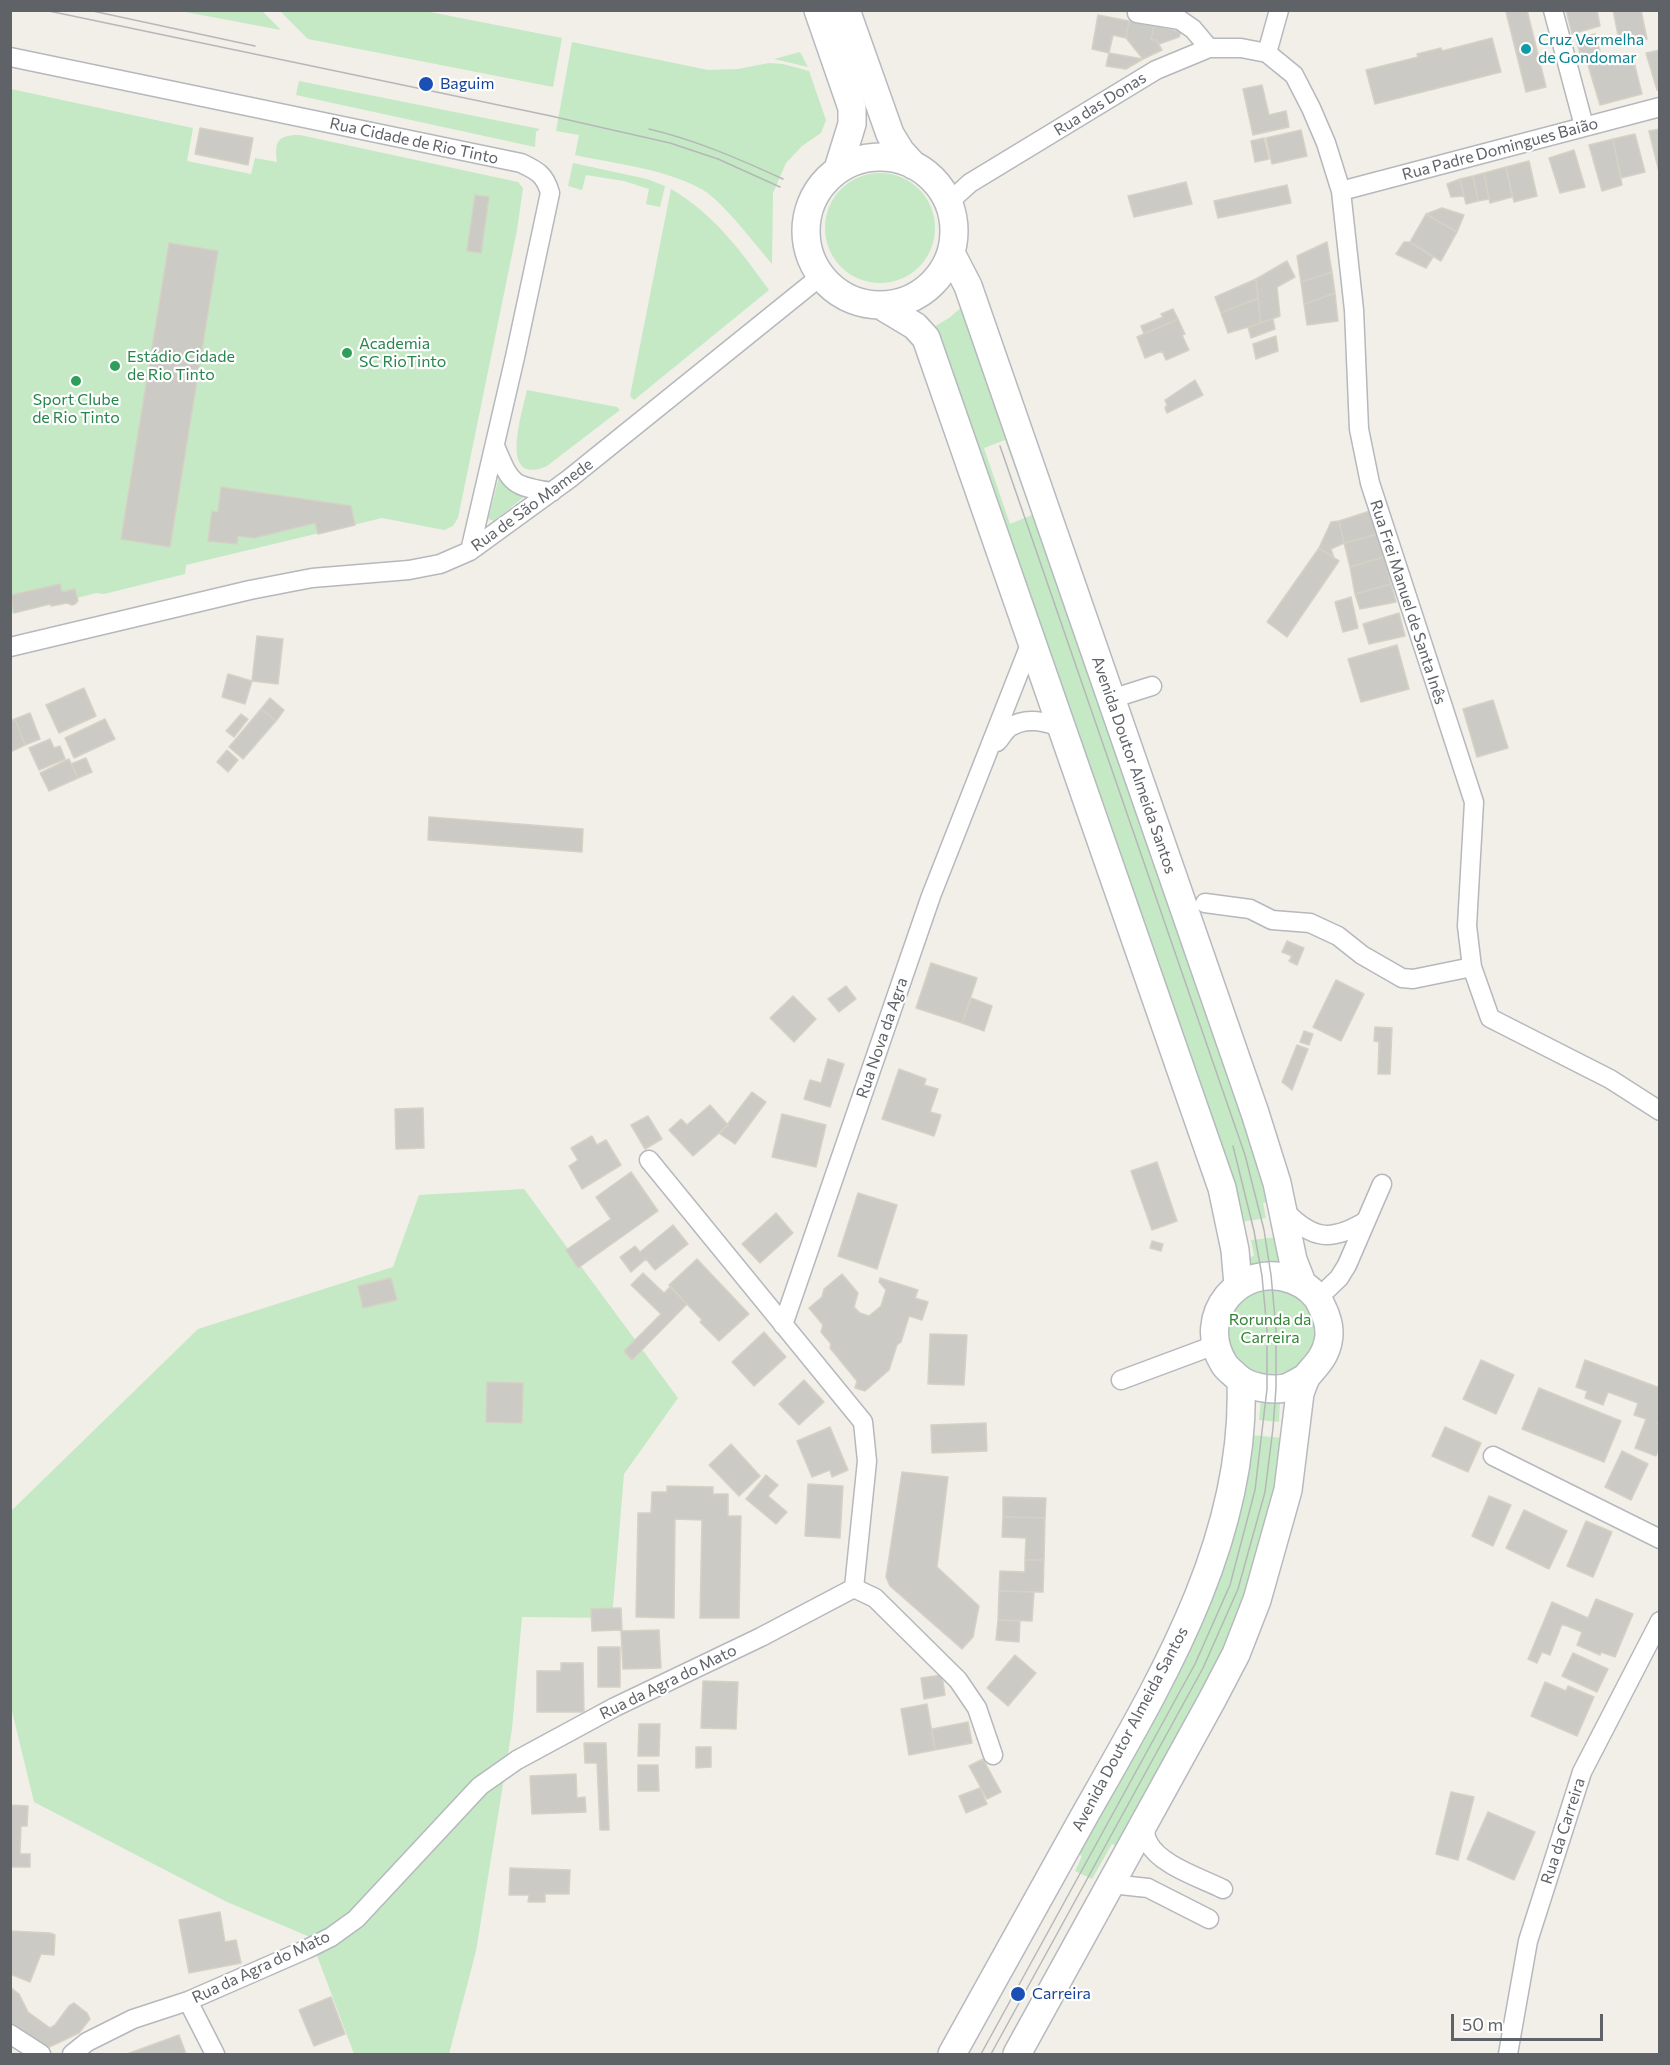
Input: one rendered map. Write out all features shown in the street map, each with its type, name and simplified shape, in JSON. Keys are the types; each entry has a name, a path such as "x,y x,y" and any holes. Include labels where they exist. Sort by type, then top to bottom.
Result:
{"main road":[{"path":"818,10 852,108 852,124 838,169"},
{"path":"846,10 890,134 901,152 913,165"},
{"path":"882,156 904,160 913,165 934,180 948,202 953,218 954,236 951,253 940,274 924,291 903,301 880,305 857,302 837,292 821,276 809,255 805,231 809,207 820,186 838,169 859,159 882,156"},
{"name":"Avenida Doutor Almeida Santos","path":"951,253 968,285 1255,1113 1278,1183 1293,1260 1310,1291"},
{"path":"880,305 915,326 926,338 1222,1188 1235,1250 1238,1285"},
{"path":"1281,1275 1310,1291 1328,1319 1329,1341 1321,1362 1305,1378 1285,1388 1267,1389 1241,1381 1225,1366 1215,1345 1215,1323 1222,1302 1238,1285 1258,1276 1281,1275"},
{"path":"1017,2055 1236,1654 1257,1600 1288,1490 1300,1393 1305,1378"},
{"name":"Avenida Doutor Almeida Santos","path":"952,2055 1141,1717 1177,1647 1207,1578 1234,1480 1242,1409 1241,1381"}],"street":[{"path":"1267,52 1279,10"},
{"path":"1553,10 1584,126"},
{"path":"1137,13 1180,20 1193,29 1209,48"},
{"name":"Rua das Donas","path":"948,202 970,183 1156,70 1209,48 1241,48 1267,52"},
{"name":"Rua Frei Manuel de Santa Inês","path":"1267,52 1294,75 1326,143 1341,191 1354,310 1359,429 1370,483 1474,802 1467,926 1472,967 1490,1018 1610,1079 1659,1111"},
{"name":"Rua Cidade de Rio Tinto","path":"10,57 521,163 537,170 547,182 550,193 470,551"},
{"name":"Rua Padre Domingues Baião","path":"1341,191 1659,107"},
{"name":"Rua de São Mamede","path":"10,647 250,590 312,578 409,570 440,564 470,551 552,492 821,276"},
{"path":"495,446 508,477 525,488 552,492"},
{"name":"Rua Nova da Agra","path":"783,1325 931,896 1031,642"},
{"path":"1111,699 1152,686"},
{"name":"Rua Nova da Agra","path":"988,753 1009,727 1031,720 1063,728"},
{"path":"1205,903 1250,909 1272,920 1310,923 1338,936 1362,955 1402,978 1413,980 1472,967"},
{"path":"650,1160 863,1422 867,1461 854,1587 875,1598 958,1680 977,1708 993,1755"},
{"path":"1310,1291 1339,1278 1382,1184"},
{"path":"1282,1209 1297,1224 1323,1235 1338,1235 1366,1221"},
{"path":"1121,1380 1215,1345"},
{"path":"1493,1456 1659,1539"},
{"name":"Rua da Agra do Mato","path":"72,2055 87,2042 133,2019 188,2001 331,1937 356,1918 480,1786 517,1760 615,1707 761,1637 854,1587"},
{"name":"Rua da Carreira","path":"1508,2055 1528,1941 1582,1773 1659,1621"},
{"path":"1145,1824 1146,1840 1163,1860 1223,1889"},
{"path":"1111,1884 1148,1888 1209,1919"},
{"path":"188,2001 215,2055"},
{"path":"10,2034 41,2055"}],"green space":[{"path":"180,11 262,11 281,30"},
{"path":"280,11 425,11 562,38 553,87 308,39"},
{"path":"572,42 708,70 738,69 769,63 809,71 826,120 821,133 802,146 786,163 773,193 772,264 729,213 703,190 657,172 575,155 579,135 556,131"},
{"path":"800,52 808,67 774,59"},
{"path":"299,81 540,129 536,132 535,147 296,95"},
{"path":"11,89 193,128 187,161 251,174 255,158 277,162 276,149 279,141 287,136 300,135 518,182 523,188 517,230 458,518 453,526 444,530 382,518 186,565 185,574 104,594 96,593 77,598 78,601 72,605 67,603 51,606 50,604 11,613"},
{"path":"573,163 647,179 665,186 660,207 646,204 649,189 624,181 586,175 582,190 568,186"},
{"path":"880,173 901,178 919,189 930,207 935,228 930,249 919,267 901,278 880,283 859,278 841,267 830,249 825,228 830,207 841,189 859,178"},
{"path":"671,189 713,221 737,247 769,290 634,400 630,396"},
{"path":"963,306 1257,1159 1267,1202 1263,1203 1266,1218 1240,1222 1229,1177 1182,1032 1003,526 949,362 932,328","holes":["1005,440 1032,515 1010,524 984,448"]},
{"path":"527,390 617,407 620,410 547,466 532,470 522,466 518,457 517,444"},
{"path":"499,477 525,496 494,521 488,519"},
{"path":"524,1189 678,1398 624,1474 612,1618 522,1617 512,1729 476,1951 449,2054 354,2054 310,1937 227,1902 34,1802 11,1707 10,1512 198,1329 393,1267 419,1195"},
{"path":"1278,1237 1282,1262 1264,1261 1247,1266 1246,1258 1254,1256 1251,1240"},
{"name":"Rorunda da Carreira","path":"1271,1286 1288,1290 1302,1299 1311,1313 1315,1330 1311,1347 1302,1361 1288,1370 1271,1374 1254,1370 1240,1361 1231,1347 1227,1330 1231,1313 1240,1299 1254,1290"},
{"path":"1261,1400 1280,1401 1279,1422 1259,1420"},
{"path":"1251,1435 1283,1438 1277,1492 1258,1566 1227,1649 1120,1848 1112,1844 1092,1879 1075,1871 1082,1856 1075,1852 1149,1720"}],"building":[{"name":"Cruz Vermelha de Gondomar","path":"1527,10 1546,87 1526,92 1506,12"},
{"path":"1566,10 1597,10 1600,26 1572,34"},
{"path":"1613,10 1641,10 1647,39 1620,45"},
{"path":"1098,15 1129,21 1126,38 1113,35 1109,53 1092,49"},
{"path":"1129,21 1154,25 1151,40 1156,40 1162,50 1143,59 1126,38"},
{"path":"1154,25 1181,32 1179,37 1159,44 1156,40 1151,40"},
{"path":"1595,34 1600,51 1581,57 1576,39"},
{"path":"1492,38 1501,72 1375,104 1366,70 1418,57 1417,54 1441,48 1442,51"},
{"path":"1660,50 1660,89 1657,90 1646,53"},
{"path":"1109,53 1143,59 1126,69 1106,66"},
{"path":"1632,54 1642,94 1600,105 1588,65"},
{"path":"1262,85 1269,115 1286,111 1289,127 1253,135 1243,89"},
{"path":"200,128 253,138 248,165 195,154"},
{"path":"1660,129 1660,172 1659,172 1649,131"},
{"path":"1301,130 1307,156 1272,164 1266,138"},
{"path":"1635,134 1645,172 1621,178 1613,139"},
{"path":"1264,138 1269,159 1255,162 1251,141"},
{"path":"1613,139 1622,185 1602,191 1589,145"},
{"path":"1574,150 1585,187 1560,193 1549,158"},
{"path":"1529,161 1537,196 1514,202 1506,167"},
{"path":"1506,167 1512,197 1490,203 1484,173"},
{"path":"1484,173 1489,199 1478,201 1473,176"},
{"path":"1473,176 1478,201 1466,204 1460,179"},
{"path":"1460,179 1464,196 1451,197 1447,184"},
{"path":"1186,182 1192,204 1134,217 1128,196"},
{"path":"1287,185 1291,203 1218,218 1214,201"},
{"path":"475,195 489,197 481,253 467,251"},
{"path":"1442,208 1464,215 1457,232 1426,214"},
{"path":"1426,214 1457,232 1441,261 1410,242"},
{"path":"1327,242 1332,272 1301,282 1297,256"},
{"path":"1404,242 1410,242 1433,257 1426,268 1396,254"},
{"path":"169,243 218,251 170,547 121,539"},
{"path":"1287,261 1295,277 1277,287 1280,316 1261,323 1256,279"},
{"path":"1332,272 1335,293 1304,304 1301,282"},
{"path":"1256,279 1258,298 1221,313 1215,297"},
{"path":"1335,293 1338,321 1307,325 1304,304"},
{"path":"1258,298 1261,323 1228,333 1221,313"},
{"path":"1173,309 1178,319 1144,334 1141,326 1163,317 1161,314"},
{"path":"1178,319 1189,350 1166,360 1162,351 1145,358 1137,337"},
{"path":"1273,319 1275,329 1251,338 1248,327"},
{"path":"1276,336 1278,351 1256,359 1253,344"},
{"path":"1195,380 1203,395 1167,413 1165,400"},
{"path":"221,487 351,506 355,525 318,534 315,523 254,538 238,536 237,544 208,541 212,511 218,512"},
{"path":"1370,511 1378,534 1344,543 1339,521"},
{"path":"1339,521 1344,543 1331,549 1334,558 1319,548 1331,522"},
{"path":"1378,534 1384,557 1350,567 1344,543"},
{"path":"1319,548 1339,561 1287,637 1267,622"},
{"path":"1384,557 1391,584 1355,594 1350,567"},
{"path":"60,584 62,592 75,589 78,601 75,604 51,606 50,604 14,613 11,595"},
{"path":"1391,584 1396,602 1360,609 1355,594"},
{"path":"1351,597 1358,628 1343,632 1335,602"},
{"path":"1399,613 1405,636 1369,644 1363,624"},
{"path":"257,636 283,639 278,684 252,681"},
{"path":"1397,645 1409,689 1361,702 1348,659"},
{"path":"228,674 252,681 245,704 222,697"},
{"path":"84,688 96,716 59,733 46,705"},
{"path":"270,698 284,710 276,721 261,709"},
{"path":"1493,700 1508,748 1477,757 1463,709"},
{"path":"261,709 276,721 243,759 229,747"},
{"path":"30,713 40,739 25,745 15,719"},
{"path":"241,714 248,719 234,737 226,731"},
{"path":"15,719 25,745 10,752 10,721"},
{"path":"105,719 115,739 74,758 65,738"},
{"path":"50,739 54,748 60,746 65,759 39,770 29,748"},
{"path":"227,750 238,760 228,772 217,762"},
{"path":"86,758 92,772 78,778 71,764"},
{"path":"69,759 78,778 49,791 40,773"},
{"path":"429,817 583,829 582,852 428,840"},
{"path":"1287,941 1304,948 1297,965 1289,961 1292,956 1282,952"},
{"path":"931,963 977,978 962,1023 916,1008"},
{"path":"1336,980 1364,994 1341,1041 1313,1027"},
{"path":"846,986 856,999 839,1012 828,999"},
{"path":"793,996 816,1019 794,1042 770,1018"},
{"path":"971,998 992,1006 984,1031 962,1023"},
{"path":"1375,1027 1392,1028 1390,1074 1378,1074 1379,1042 1374,1041"},
{"path":"1304,1031 1313,1034 1309,1045 1300,1042"},
{"path":"1297,1045 1308,1049 1292,1090 1282,1082"},
{"path":"828,1059 844,1064 830,1107 804,1099 810,1080 821,1083"},
{"path":"899,1069 926,1079 924,1085 938,1089 930,1112 941,1115 934,1136 882,1119"},
{"path":"752,1092 766,1102 735,1144 720,1134"},
{"path":"710,1105 728,1125 693,1156 669,1130 681,1119 687,1125"},
{"path":"423,1108 424,1148 396,1149 395,1109"},
{"path":"782,1114 826,1125 816,1167 772,1157"},
{"path":"648,1116 662,1139 645,1149 631,1125"},
{"path":"592,1136 597,1145 606,1140 621,1165 582,1189 569,1166 578,1160 571,1148"},
{"path":"1157,1162 1177,1221 1152,1230 1131,1171"},
{"path":"631,1172 658,1211 578,1268 566,1250 611,1219 596,1197"},
{"path":"858,1193 897,1205 877,1269 838,1256"},
{"path":"776,1213 793,1233 760,1263 742,1244"},
{"path":"673,1225 688,1244 655,1270 646,1259 631,1272 620,1257 635,1246 640,1252"},
{"path":"1152,1241 1163,1244 1161,1251 1150,1248"},
{"path":"697,1259 749,1314 719,1341 669,1285"},
{"path":"643,1273 664,1293 670,1287 687,1304 632,1360 624,1351 661,1314 631,1285"},
{"path":"842,1274 858,1293 854,1307 860,1313 869,1316 881,1306 886,1290 879,1282 880,1278 918,1290 915,1298 928,1302 922,1320 909,1316 889,1370 865,1391 855,1388 857,1381 830,1348 831,1344 821,1332 823,1325 809,1308 822,1297 824,1289"},
{"path":"391,1278 397,1300 363,1308 358,1286"},
{"path":"764,1332 786,1357 754,1386 732,1362"},
{"path":"930,1334 967,1335 964,1385 928,1384"},
{"path":"1481,1360 1514,1375 1496,1414 1463,1399"},
{"path":"1585,1360 1660,1388 1660,1419 1657,1424 1660,1425 1660,1447 1656,1456 1635,1448 1646,1419 1634,1415 1638,1403 1608,1392 1603,1405 1585,1398 1587,1391 1576,1387"},
{"path":"804,1380 824,1402 799,1425 779,1404"},
{"path":"487,1382 523,1383 522,1423 486,1422"},
{"path":"1539,1388 1621,1421 1604,1462 1522,1429"},
{"path":"986,1423 987,1451 932,1453 931,1425"},
{"path":"830,1427 848,1470 832,1477 830,1470 812,1477 797,1441"},
{"path":"1445,1427 1481,1443 1468,1472 1432,1456"},
{"path":"731,1444 760,1476 739,1496 709,1465"},
{"path":"1622,1451 1648,1464 1631,1500 1605,1487"},
{"path":"902,1472 948,1477 937,1567 979,1606 973,1637 962,1649 890,1586 886,1577"},
{"path":"766,1475 778,1485 768,1496 787,1512 776,1524 746,1499"},
{"path":"808,1484 843,1486 840,1538 805,1536"},
{"path":"667,1486 713,1487 713,1494 728,1494 728,1516 741,1516 739,1618 700,1618 702,1520 675,1519 674,1618 636,1617 638,1513 651,1513 652,1492 667,1492"},
{"path":"1489,1496 1511,1505 1493,1546 1472,1536"},
{"path":"1003,1497 1046,1498 1045,1518 1003,1517"},
{"path":"1524,1510 1567,1531 1549,1569 1506,1548"},
{"path":"1003,1517 1045,1518 1044,1560 1025,1560 1026,1538 1002,1537"},
{"path":"1586,1521 1612,1532 1593,1577 1567,1566"},
{"path":"1025,1560 1044,1560 1043,1592 999,1591 1000,1571 1025,1572"},
{"path":"999,1591 1034,1592 1032,1621 998,1620"},
{"path":"1596,1599 1633,1614 1615,1657 1601,1652 1600,1655 1577,1645 1582,1632 1562,1624 1550,1655 1542,1652 1537,1663 1528,1659 1552,1602 1588,1618"},
{"path":"621,1608 622,1630 592,1631 591,1609"},
{"path":"998,1620 1020,1621 1019,1642 996,1640"},
{"path":"659,1630 661,1668 623,1669 621,1631"},
{"path":"598,1647 620,1647 620,1687 598,1687"},
{"path":"1573,1653 1608,1669 1597,1692 1562,1676"},
{"path":"1015,1655 1036,1673 1008,1706 987,1688"},
{"path":"561,1663 583,1663 584,1712 537,1712 537,1671 561,1671"},
{"path":"942,1675 945,1695 924,1699 921,1678"},
{"path":"703,1681 738,1682 736,1729 701,1728"},
{"path":"1545,1682 1566,1691 1568,1686 1594,1697 1577,1736 1531,1716"},
{"path":"927,1704 935,1750 909,1755 901,1709"},
{"path":"968,1722 972,1743 935,1750 932,1729"},
{"path":"639,1724 660,1724 659,1756 638,1756"},
{"path":"584,1743 606,1743 609,1830 600,1830 597,1763 585,1763"},
{"path":"696,1747 711,1747 711,1767 696,1768"},
{"path":"983,1759 1001,1792 987,1799 969,1766"},
{"path":"638,1765 658,1765 659,1791 638,1791"},
{"path":"576,1774 577,1798 585,1797 586,1812 532,1814 530,1776"},
{"path":"980,1788 987,1804 966,1813 959,1796"},
{"path":"1451,1792 1474,1797 1458,1860 1436,1854"},
{"path":"10,1799 11,1805 28,1806 27,1826 21,1826 20,1854 30,1854 30,1867 10,1867"},
{"path":"1488,1812 1535,1832 1514,1880 1467,1859"},
{"path":"510,1868 570,1870 569,1894 545,1894 545,1902 528,1902 529,1895 509,1895"},
{"path":"220,1912 225,1942 236,1940 241,1963 189,1973 179,1920"},
{"path":"10,1931 55,1935 54,1955 41,1954 30,1982 10,1974"},
{"path":"10,1987 19,1994 28,2012 50,2028 74,2003 87,2013 90,2019 79,2033 43,2050 10,2026"},
{"path":"331,1997 345,2034 314,2046 299,2010"},
{"path":"179,2035 186,2054 127,2054"}],"tram line":[{"path":"44,10 670,143 718,159 780,187"},
{"path":"88,10 255,46"},
{"path":"649,129 700,144 783,179"},
{"path":"991,2054 1203,1668 1238,1589 1265,1492 1276,1388 1276,1329 1271,1275 1264,1230 1245,1155 1000,446"},
{"path":"981,2054 1195,1664 1230,1585 1255,1490 1267,1389 1267,1330 1262,1276 1254,1231 1233,1146"}],"place":[{"name":"Cruz Vermelha de Gondomar","path":"1526,49"},
{"name":"Baguim","path":"426,84"},
{"name":"Academia SC RioTinto","path":"347,353"},
{"name":"Estádio Cidade de Rio Tinto","path":"115,366"},
{"name":"Sport Clube de Rio Tinto","path":"76,381"},
{"name":"Carreira","path":"1018,1994"}]}
